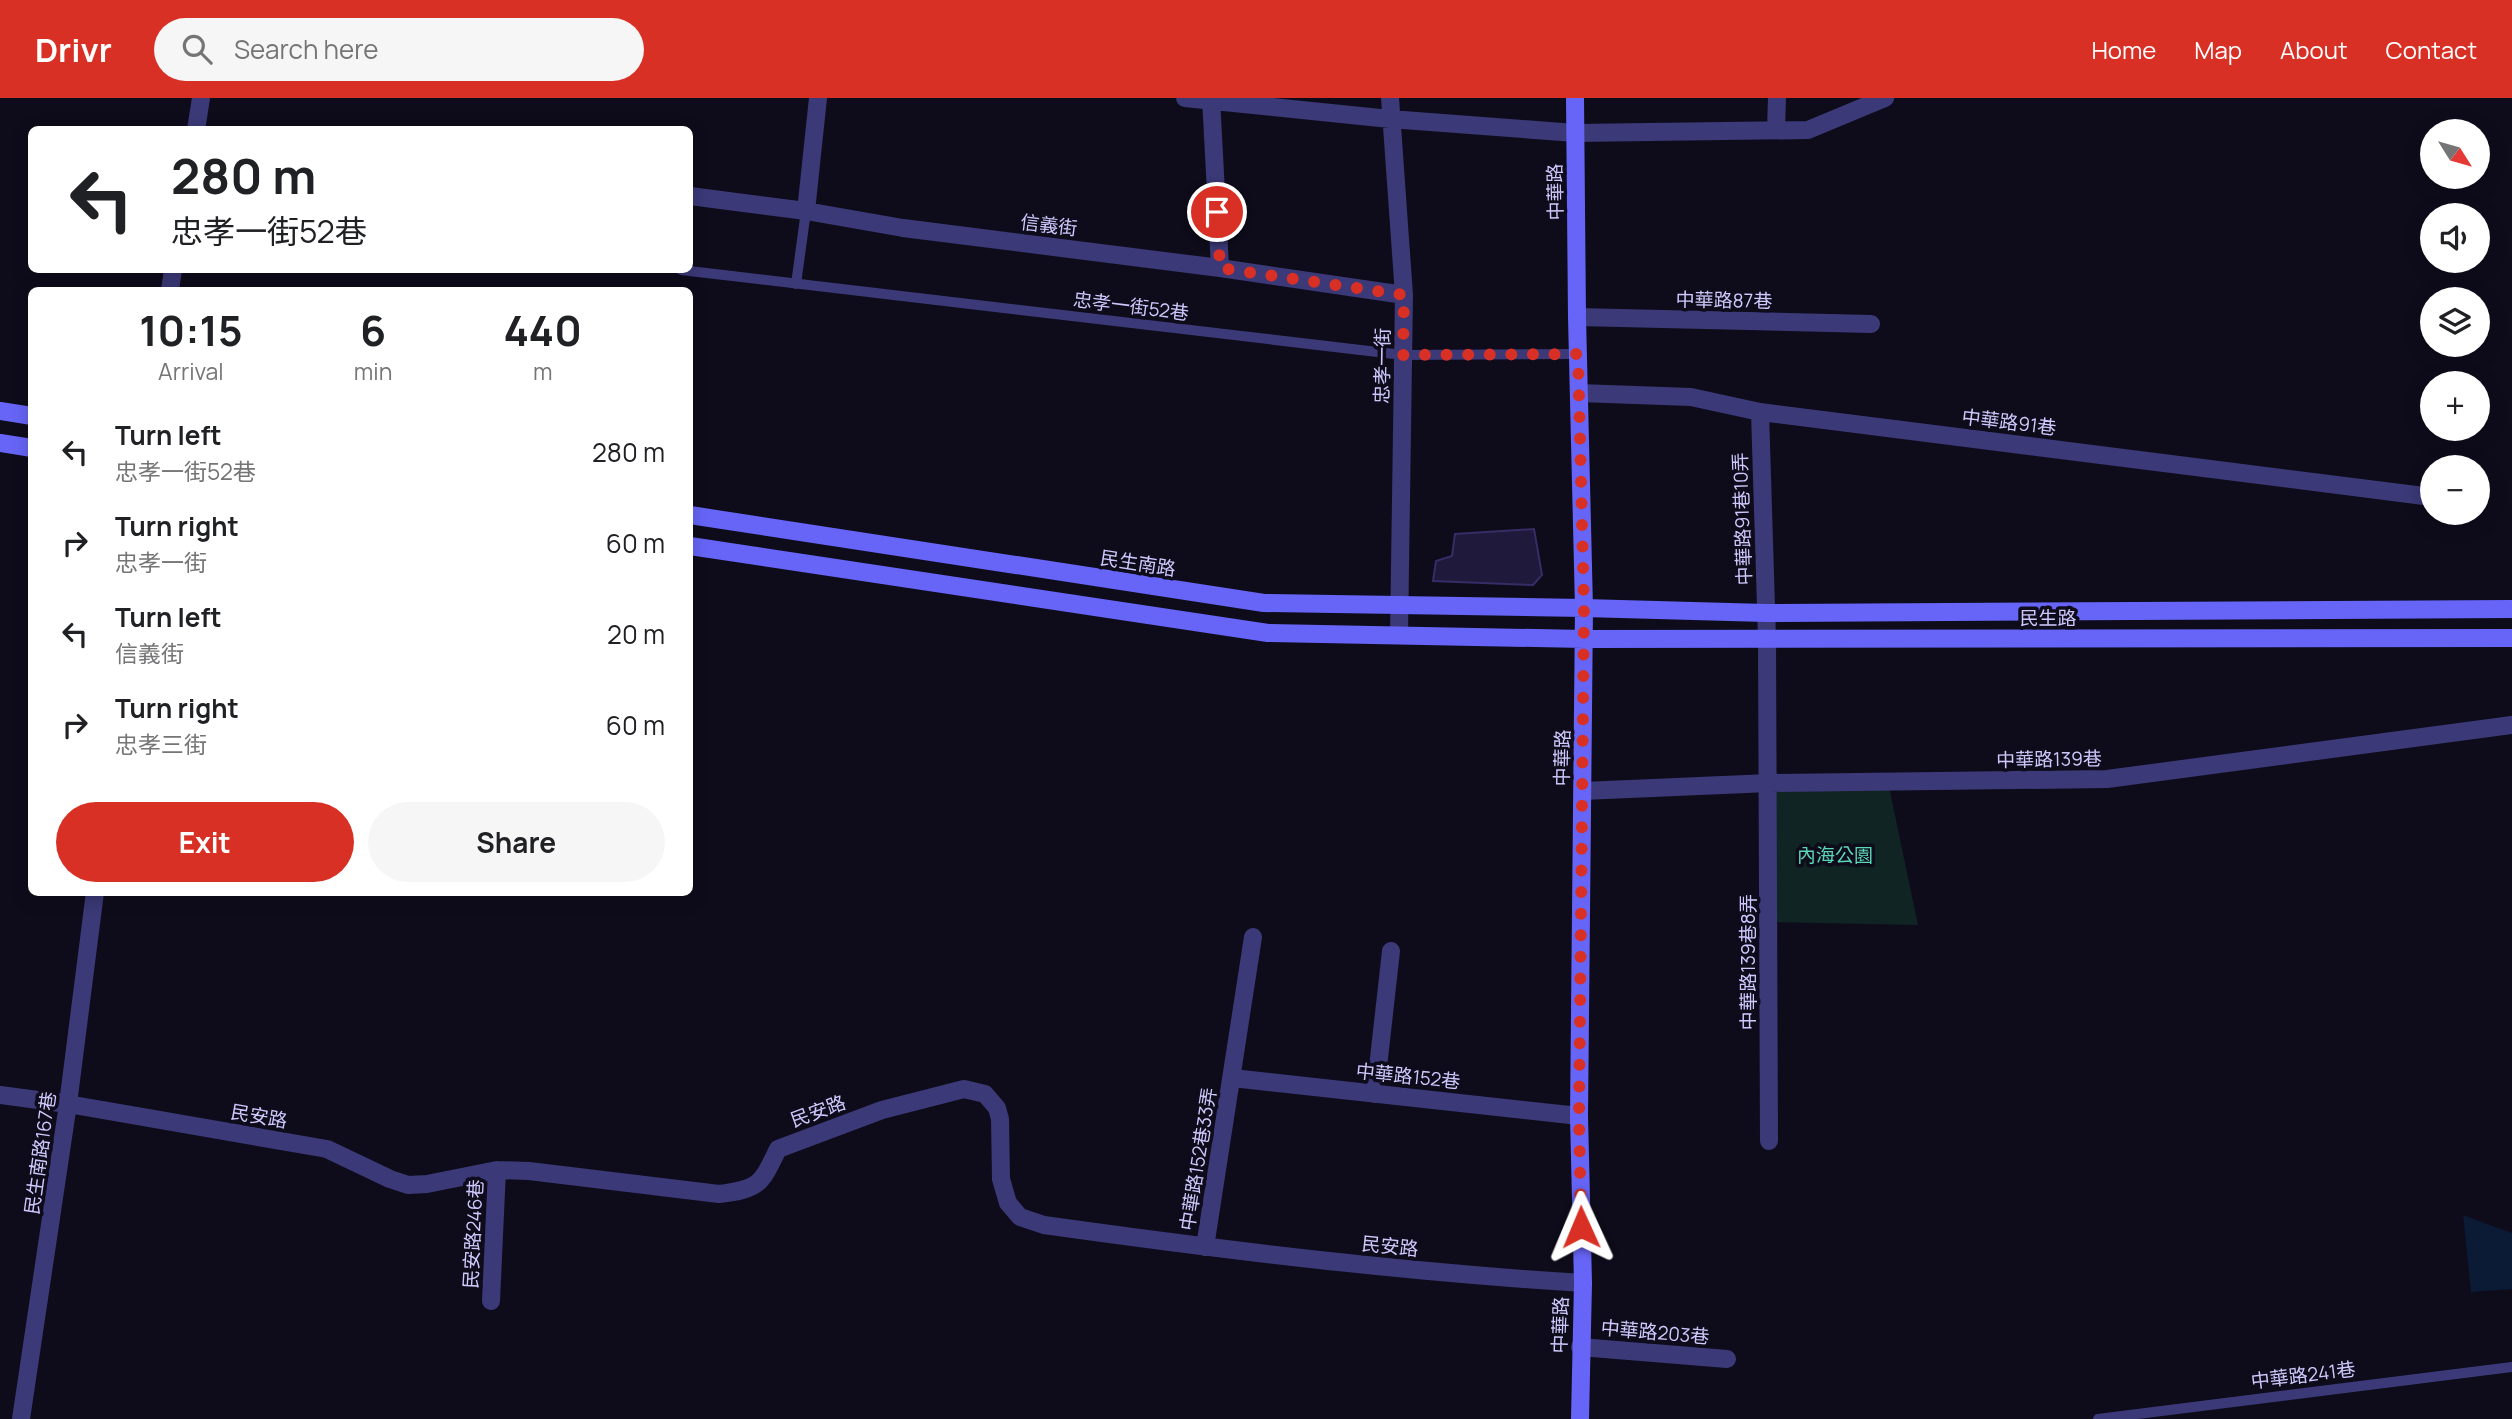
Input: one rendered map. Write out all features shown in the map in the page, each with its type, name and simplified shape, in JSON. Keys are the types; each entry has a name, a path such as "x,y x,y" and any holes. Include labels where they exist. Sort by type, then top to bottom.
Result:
{"main road":[{"name":"中華路","path":"1575,98 1584,608 1579,1116 1583,1283 1580,1419"},
{"path":"0,411 28,415"},
{"path":"0,443 28,447"},
{"name":"民生南路","path":"693,515 1264,603 1584,608"},
{"path":"693,546 1268,632 1584,639"},
{"name":"民生路","path":"1584,608 1766,626 2512,638"},
{"name":"民生路","path":"1584,639 1766,626 2512,609"}],"street":[{"path":"197,126 201,98"},
{"path":"806,211 818,98"},
{"path":"1185,98 1390,119 1575,133 1808,130 1885,98"},
{"name":"忠孝一街","path":"1390,98 1404,295 1399,635"},
{"path":"1776,130 1777,98"},
{"path":"1212,100 1220,268"},
{"name":"信義街","path":"693,196 806,211 903,228 1220,268 1404,295"},
{"name":"中華路87巷","path":"1577,317 1871,324"},
{"name":"中華路91巷","path":"1579,393 1690,397 1760,412 2420,495"},
{"name":"中華路91巷10弄","path":"1760,412 1769,783"},
{"name":"中華路139巷","path":"1583,791 1769,783 2107,779 2512,724"},
{"name":"中華路139巷8弄","path":"1769,783 1769,1141"},
{"name":"民生南路167巷","path":"21,1419 68,1104 94,896"},
{"name":"中華路152巷33弄","path":"1205,1247 1253,937"},
{"path":"1375,1094 1391,951"},
{"name":"中華路152巷","path":"1232,1078 1579,1116"},
{"name":"民安路","path":"0,1096 68,1104 327,1149 408,1185 427,1184 497,1170 529,1171 719,1194 746,1191 764,1179 778,1149 882,1110 964,1089 985,1094 997,1108 1000,1119 1001,1179 1007,1203 1020,1217 1044,1226 1205,1247 1482,1277 1583,1283"},
{"name":"民安路246巷","path":"491,1301 497,1170"},
{"name":"中華路203巷","path":"1580,1347 1727,1359"}],"lane":[{"path":"796,284 806,211"},
{"name":"忠孝一街52巷","path":"693,271 1403,355 1578,354"},
{"name":"中華路241巷","path":"2098,1419 2512,1367"}],"green space":[{"name":"內海公園","path":"1888,782 1918,925 1769,922 1769,784"}],"water":[{"path":"2463,1215 2512,1233 2512,1289 2471,1292"}],"building":[{"path":"1534,529 1542,575 1533,585 1433,581 1436,561 1452,556 1455,534"}],"route":[{"path":"1217,212 1220,268 1404,295 1403,355 1578,354 1584,608 1579,1116 1581,1227"}]}
